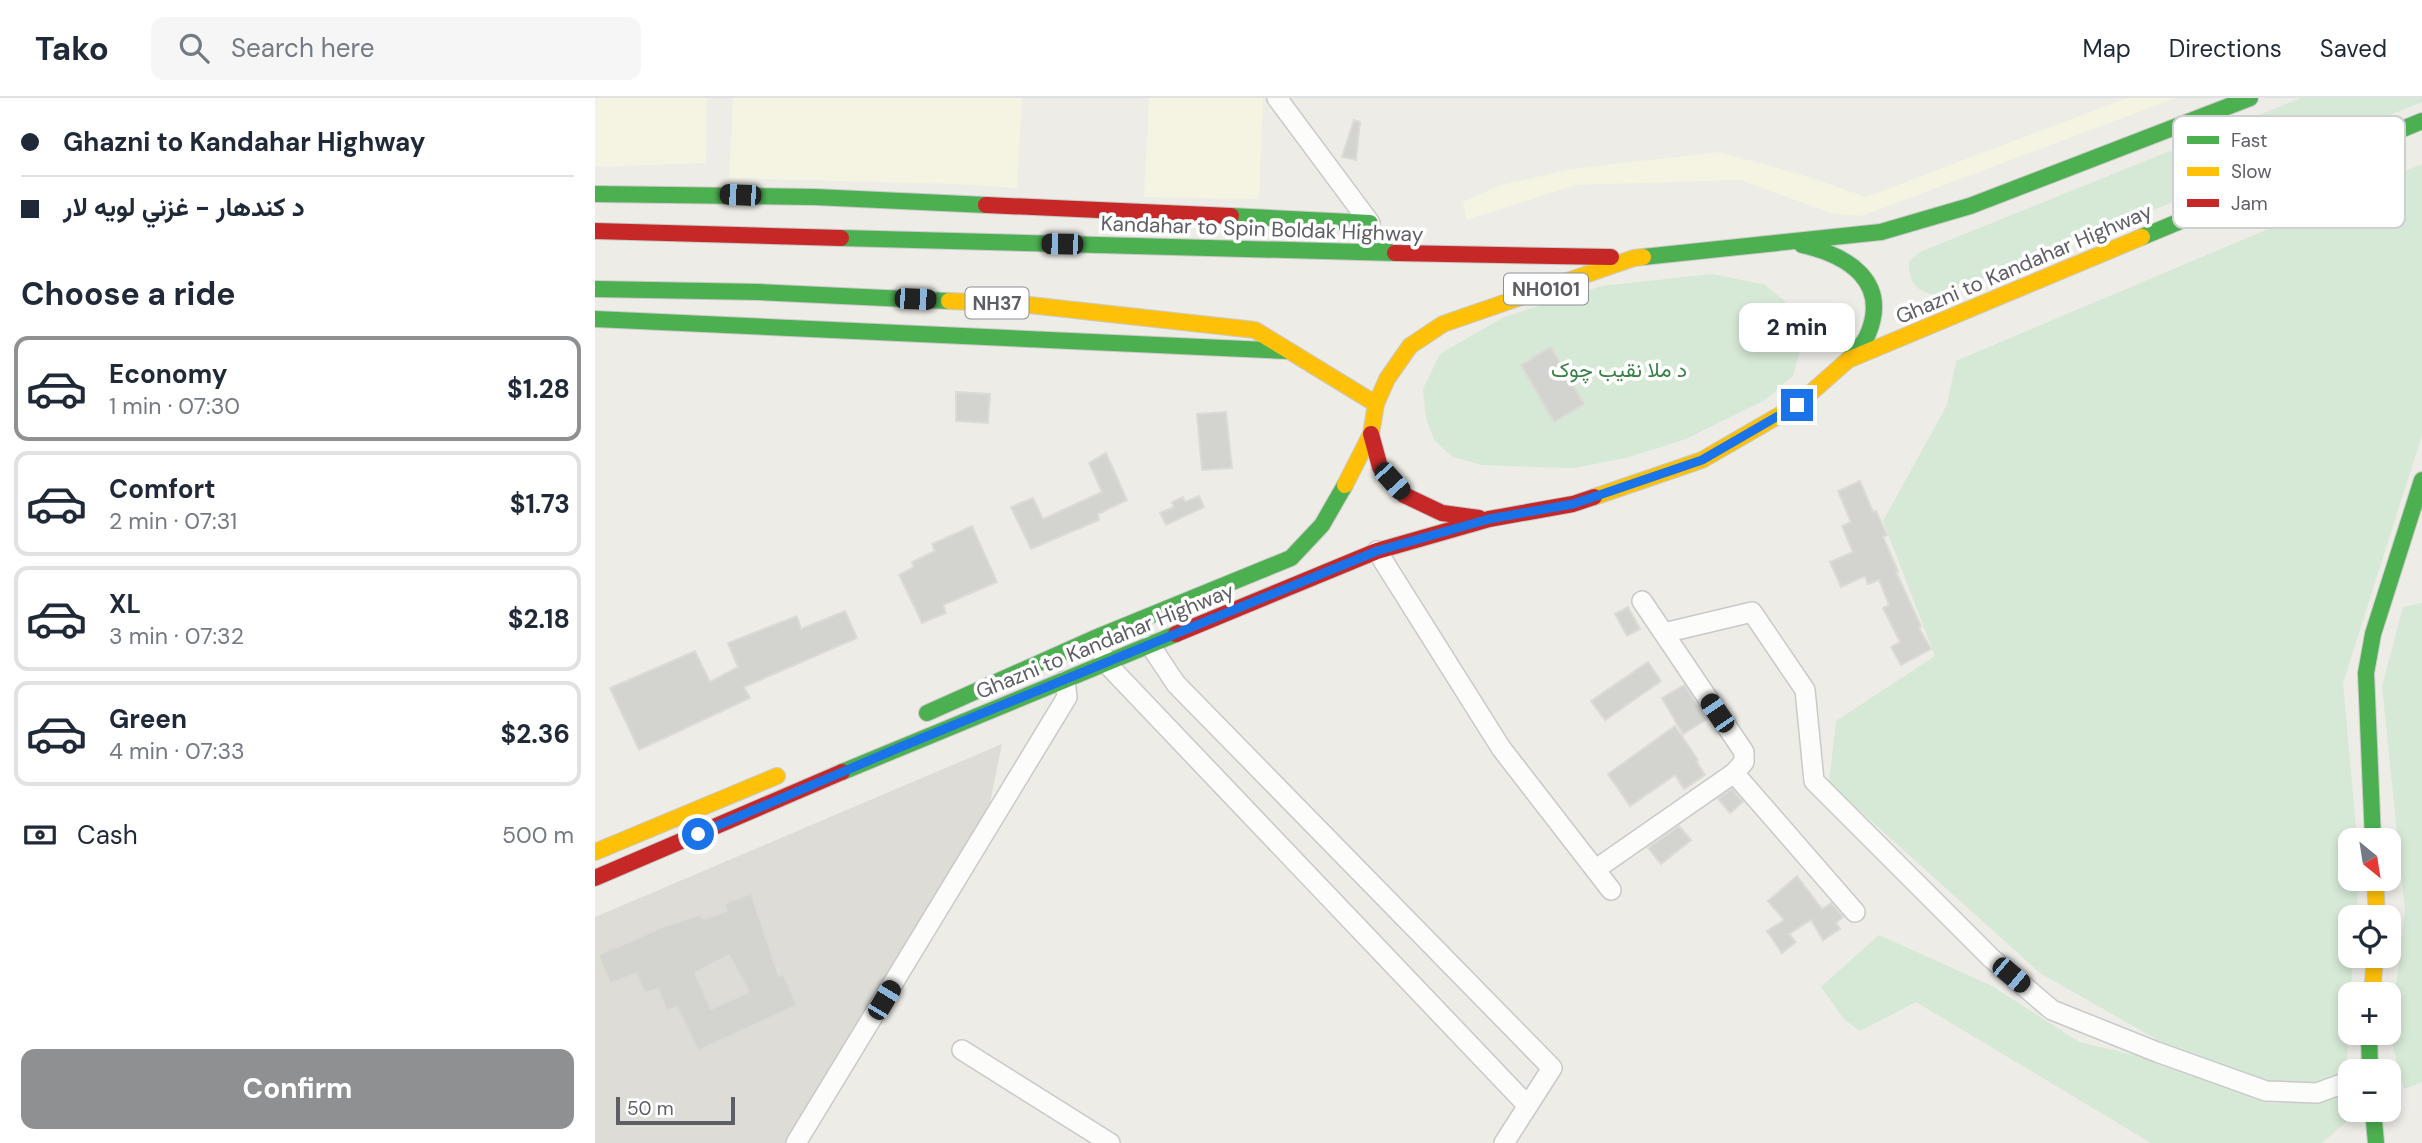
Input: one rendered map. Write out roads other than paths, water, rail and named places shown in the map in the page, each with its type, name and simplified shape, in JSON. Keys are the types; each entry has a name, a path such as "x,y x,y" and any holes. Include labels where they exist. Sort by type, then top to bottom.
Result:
{"main road":[{"name":"Ghazni to Kandahar Highway","path":"2204,116 2250,98"},
{"name":"Ghazni to Kandahar Highway","path":"2405,128 2422,121"},
{"name":"Ghazni to Kandahar Highway","path":"913,719 1095,638 1291,558 1322,525 1371,434 1376,404 1387,379 1410,346 1443,324 1634,258 1881,232 1971,206 2173,128"},
{"path":"595,194 815,197 1370,223 1369,240 1391,253"},
{"name":"Ghazni to Kandahar Highway","path":"1848,360 2173,225"},
{"name":"Kandahar to Spin Boldak Highway","path":"595,231 1634,258"},
{"name":"Ghazni to Kandahar Highway","path":"1786,242 1823,248 1851,262 1867,280 1875,305 1868,335 1848,360"},
{"name":"NH37","path":"595,289 759,292 1020,304 1255,330 1376,404"},
{"path":"595,319 1288,351"},
{"name":"NH0101","path":"1489,519 1573,504 1702,460 1797,405 1848,360"},
{"name":"Ghazni to Kandahar Highway","path":"1371,434 1380,467 1404,495 1442,513 1489,519"},
{"path":"2373,828 2366,673 2372,634 2422,480"},
{"name":"Ghazni to Kandahar Highway","path":"595,878 903,746 1377,551 1489,519"},
{"path":"595,852 786,772"},
{"path":"2374,1122 2376,1143"}],"street":[{"path":"1277,98 1370,223"},
{"path":"1377,551 1501,748 1611,890"},
{"path":"1596,869 1734,773 1744,762 1744,752 1642,601"},
{"path":"1664,634 1752,611 1805,690 1814,781 1991,958 2052,1010 2157,1052 2266,1091 2316,1093 2338,1085"},
{"path":"1095,638 1107,664 1527,1105"},
{"path":"1150,645 1176,684 1552,1068 1504,1143"},
{"path":"796,1143 1067,697 1065,681"},
{"path":"1734,773 1854,912"},
{"path":"962,1049 1109,1143"}],"park label":[{"name":"د ملا نقيب چوک","path":"1619,370"}]}
